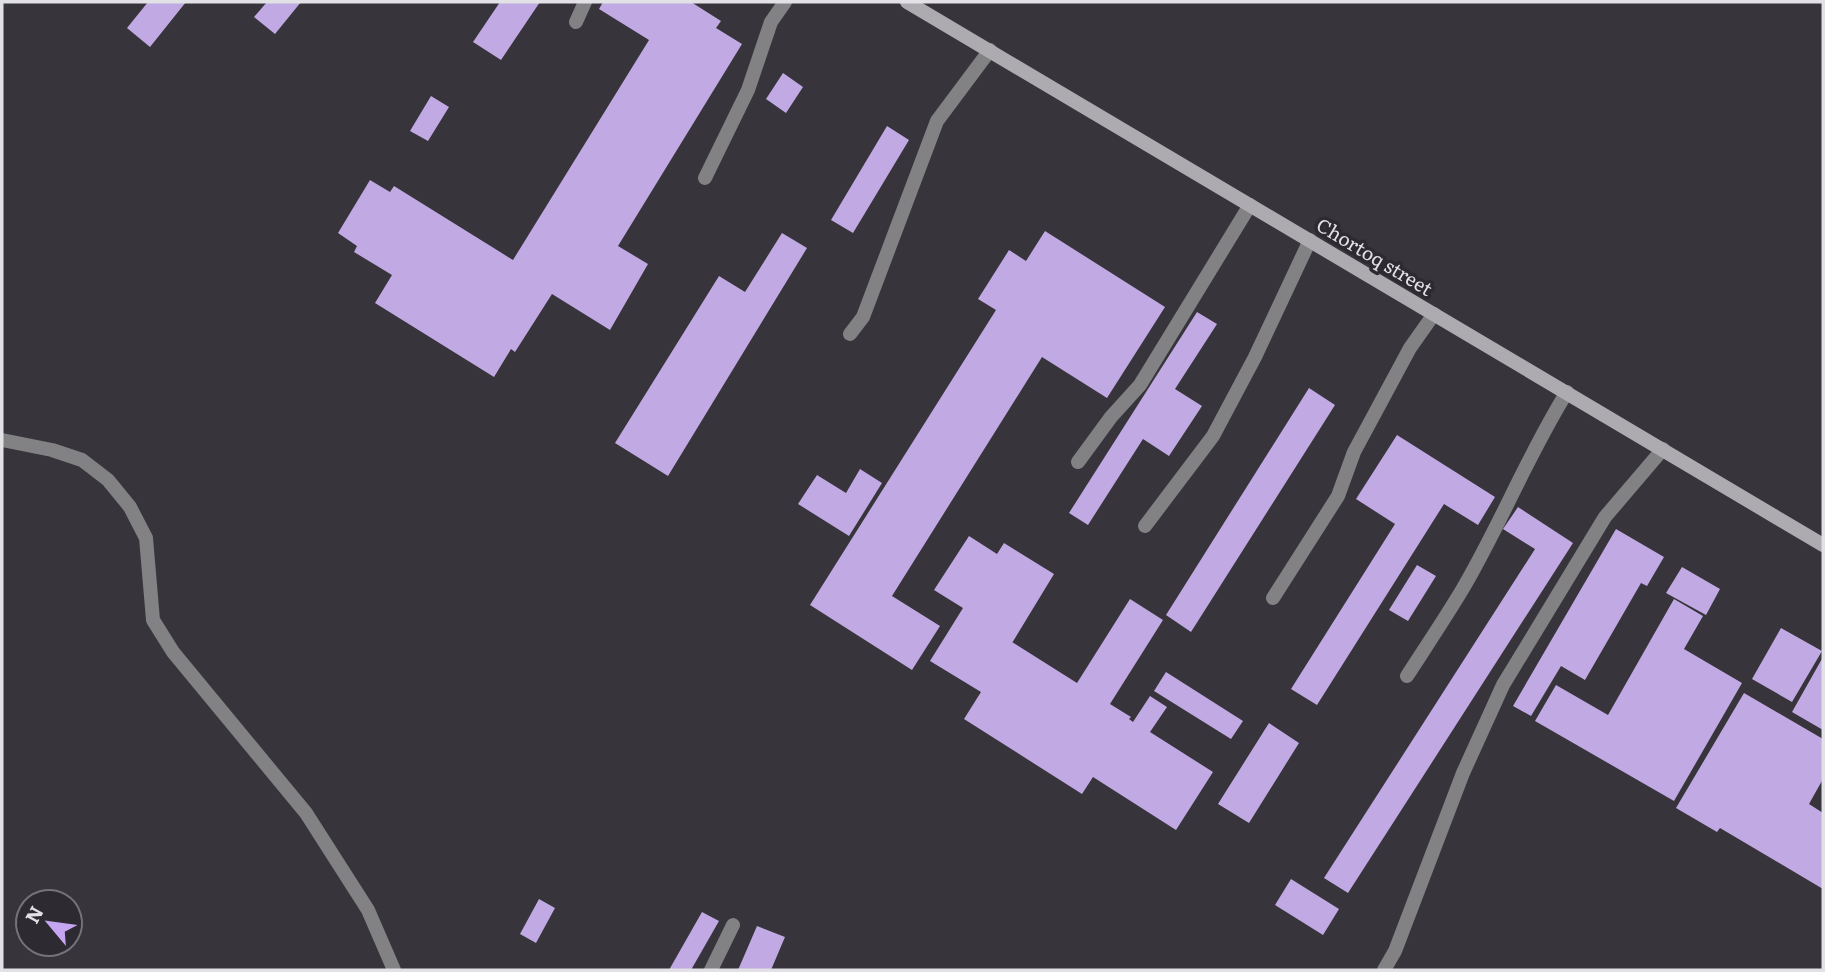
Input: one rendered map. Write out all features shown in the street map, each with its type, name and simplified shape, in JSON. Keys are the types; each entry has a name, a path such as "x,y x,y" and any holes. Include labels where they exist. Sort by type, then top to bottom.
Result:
{"main road":[{"name":"Chortoq street","path":"907,2 1823,545"}],"street":[{"path":"576,22 585,2"},
{"path":"705,178 748,90 771,22 785,2"},
{"path":"850,334 863,317 937,121 990,50"},
{"path":"1078,462 1111,417 1140,385 1250,205"},
{"path":"1145,526 1213,436 1255,357 1310,240"},
{"path":"1273,598 1338,496 1354,452 1410,348 1434,314"},
{"path":"1407,676 1462,590 1512,496 1533,447 1567,392"},
{"path":"2,440 52,450 82,460 108,480 130,507 146,538 153,620 173,652 306,813 368,910 394,970"},
{"path":"1384,970 1395,951 1463,774 1503,685 1605,517 1663,449"},
{"path":"711,970 733,925"}],"building":[{"path":"148,2 186,2 150,47 127,28"},
{"path":"267,2 301,2 275,34 254,17"},
{"path":"500,2 540,2 501,60 473,42"},
{"path":"603,2 691,2 721,21 716,28 742,44 618,246 648,264 610,330 552,294 515,352 511,349 494,377 375,303 392,275 354,252 357,246 338,233 370,180 390,192 394,186 513,260 649,40 599,9"},
{"path":"783,73 803,87 786,113 766,99"},
{"path":"431,96 449,107 428,141 410,131"},
{"path":"887,126 909,140 853,233 831,220"},
{"path":"1045,231 1165,307 1107,398 1042,357 892,596 940,626 912,670 810,605 996,310 978,299 1009,250 1026,261"},
{"path":"782,233 807,248 668,476 615,443 719,276 745,292"},
{"path":"1197,312 1217,324 1175,389 1202,406 1169,456 1143,439 1088,525 1069,513"},
{"path":"1309,388 1335,405 1191,632 1166,615"},
{"path":"1397,435 1495,497 1478,525 1444,504 1317,705 1291,689 1395,524 1356,499"},
{"path":"860,469 882,483 849,536 798,504 817,475 846,493"},
{"path":"1518,507 1573,543 1348,893 1324,878 1535,549 1503,529"},
{"path":"1616,529 1664,557 1647,586 1641,583 1585,680 1561,666 1531,716 1513,706"},
{"path":"969,536 997,554 1004,543 1054,574 1012,642 1077,683 1130,599 1163,620 1110,704 1131,717 1129,719 1133,722 1150,696 1167,707 1150,732 1213,772 1176,830 1093,777 1082,794 964,719 981,692 930,661 963,608 934,590"},
{"path":"1417,565 1436,576 1408,621 1389,610"},
{"path":"1682,567 1720,589 1706,615 1666,593"},
{"path":"1674,599 1703,616 1684,649 1742,683 1674,801 1535,721 1556,685 1608,715"},
{"path":"1781,628 1822,651 1792,702 1752,679"},
{"path":"1823,657 1823,730 1792,712"},
{"path":"1166,672 1243,721 1231,739 1154,691"},
{"path":"1744,693 1823,739 1823,779 1809,804 1823,813 1823,889 1720,828 1717,832 1676,808"},
{"path":"1269,723 1299,743 1249,823 1218,804"},
{"path":"1291,879 1339,909 1323,935 1275,905"},
{"path":"539,899 555,908 536,943 520,934"},
{"path":"702,912 719,921 691,970 669,970"},
{"path":"757,926 785,937 771,970 738,970"}]}
